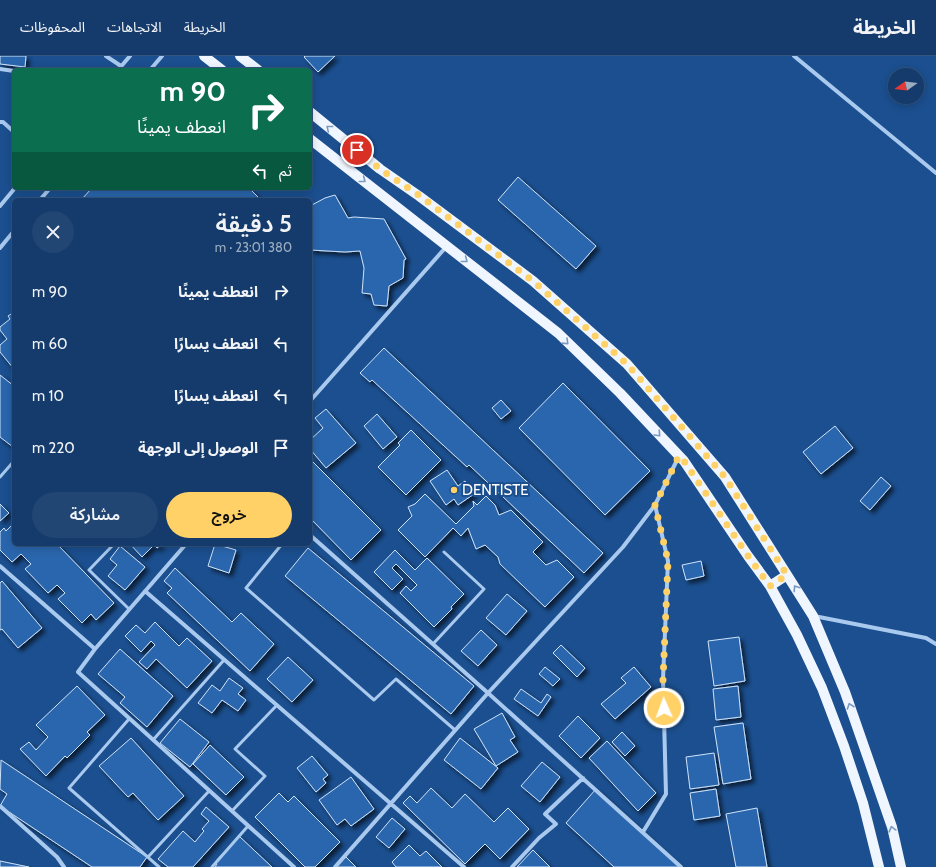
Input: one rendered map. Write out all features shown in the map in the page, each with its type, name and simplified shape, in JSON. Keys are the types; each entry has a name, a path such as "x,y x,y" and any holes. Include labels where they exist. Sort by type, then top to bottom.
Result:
{"main road":[{"path":"204,56 219,68"},
{"path":"240,56 255,68"},
{"path":"312,114 380,169 420,196 533,281 627,364 725,477 813,616 845,692 892,827 901,867"},
{"path":"312,141 558,333 620,393 684,461 770,586 797,635 822,688 844,746 863,803 879,867"},
{"path":"770,586 787,575"}],"street":[{"path":"106,56 120,68 130,56"},
{"path":"152,68 162,56"},
{"path":"794,56 936,173"},
{"path":"0,69 12,71"},
{"path":"0,122 3,122 12,130"},
{"path":"0,206 13,190"},
{"path":"42,198 48,190"},
{"path":"0,248 12,233"},
{"path":"312,399 447,246"},
{"path":"335,867 488,693 622,547 655,505 679,456"},
{"path":"643,832 666,794 663,680 668,561 655,505"},
{"path":"312,537 681,867"},
{"path":"184,546 95,649 78,672 294,867"},
{"path":"0,566 95,649"},
{"path":"145,591 464,867"},
{"path":"813,616 926,638 936,644"},
{"path":"512,867 556,824 546,814 582,778"},
{"path":"0,806 57,857 64,867"}],"lane":[{"path":"0,477 12,463"},
{"path":"112,546 89,570 129,609"},
{"path":"280,546 246,588 374,700 396,679 455,730"},
{"path":"433,644 484,589 444,552"},
{"path":"153,740 224,660"},
{"path":"232,811 265,776 235,749 277,705"},
{"path":"129,719 69,788 159,867"},
{"path":"148,857 209,791"},
{"path":"212,867 248,826"}],"building":[{"path":"0,56 26,56 25,67 0,64"},
{"path":"335,56 318,72 304,57"},
{"path":"518,177 596,246 576,269 498,200"},
{"path":"90,190 251,190 259,198 83,198"},
{"path":"335,195 348,218 384,219 406,259 404,260 403,278 389,286 387,306 374,305 371,294 362,293 364,268 360,251 345,252 312,250 312,205 325,198"},
{"path":"12,313 12,367 0,352 0,345 7,339 0,330 0,327 10,319 8,316"},
{"path":"384,348 603,553 584,573 469,465 467,467 372,380 370,382 360,373"},
{"path":"0,375 12,384 12,446 0,437"},
{"path":"563,383 650,471 605,515 519,428"},
{"path":"501,400 511,411 501,419 492,408"},
{"path":"326,409 356,443 326,468 312,451 312,438 323,428 315,418"},
{"path":"377,414 397,437 383,449 364,426"},
{"path":"835,426 853,448 821,474 803,452"},
{"path":"411,430 441,460 406,495 378,467 400,445 398,443"},
{"path":"312,461 381,530 351,560 312,520"},
{"name":"DENTISTE","path":"447,470 458,486 465,481 474,494 458,505 454,499 446,505 430,481"},
{"path":"881,477 891,486 870,510 860,501"},
{"path":"425,494 456,524 474,506 473,501 477,505 486,496 495,505 499,515 511,510 543,542 533,552 546,565 557,560 574,577 545,607 500,564 498,557 485,545 476,549 468,528 461,536 453,528 425,557 398,530 412,516 408,507 415,504"},
{"path":"0,504 9,513 0,521"},
{"path":"12,525 12,546 59,546 114,603 96,620 91,614 82,623 58,599 65,593 57,585 48,593 25,569 31,564 21,554 12,562 0,550 0,532 4,528 6,531"},
{"path":"120,546 145,567 125,590 108,576 117,565 110,559"},
{"path":"132,546 153,546 142,557"},
{"path":"214,546 222,546 236,550 229,573 208,566"},
{"path":"308,548 474,686 451,714 285,576"},
{"path":"395,550 415,570 427,558 464,594 451,607 452,609 434,627 400,593 406,586 411,591 417,585 396,564 392,568 403,579 392,590 374,572"},
{"path":"701,561 704,576 686,580 682,565"},
{"path":"175,568 232,622 241,613 274,644 250,671 167,593 172,588 164,581"},
{"path":"2,581 42,628 18,648 2,629 0,630 0,583"},
{"path":"507,594 527,611 506,635 486,618"},
{"path":"155,622 179,646 187,638 212,661 187,688 156,659 147,669 139,662 155,645 151,641 141,652 125,636 136,625 145,633"},
{"path":"481,630 497,645 478,666 461,651"},
{"path":"739,637 745,681 714,686 708,641"},
{"path":"561,645 585,668 577,677 553,653"},
{"path":"120,649 173,696 147,727 120,703 125,697 98,674"},
{"path":"288,657 313,680 292,702 267,679"},
{"path":"545,667 560,679 553,686 539,674"},
{"path":"634,667 651,687 615,719 601,704 626,683 621,678"},
{"path":"229,678 243,688 238,694 246,700 238,711 222,700 212,713 198,703 212,685 220,691"},
{"path":"77,686 105,715 87,732 90,735 67,758 65,756 46,776 20,749 29,742 36,750 48,737 36,725"},
{"path":"738,686 741,717 716,720 713,689"},
{"path":"521,689 541,703 547,694 551,697 538,716 514,699"},
{"path":"502,713 515,737 510,740 518,752 496,766 474,729"},
{"path":"578,716 600,738 581,758 559,736"},
{"path":"180,719 209,742 190,767 160,743"},
{"path":"743,723 751,779 723,784 714,727"},
{"path":"622,732 635,746 625,756 612,742"},
{"path":"131,738 184,796 158,820 133,793 128,797 99,766"},
{"path":"460,738 498,768 481,789 444,760"},
{"path":"607,741 656,793 638,811 589,758"},
{"path":"210,745 244,777 226,795 193,764"},
{"path":"714,753 719,785 690,789 686,757"},
{"path":"312,756 328,775 323,779 326,783 316,792 297,768"},
{"path":"1,760 147,857 140,867 92,867 0,806 7,794 0,789"},
{"path":"542,762 560,777 540,802 521,786"},
{"path":"351,777 374,809 351,826 345,819 337,825 319,800"},
{"path":"431,788 452,808 465,794 494,822 508,808 529,829 500,859 485,844 465,864 403,803 410,796 417,803"},
{"path":"596,789 680,867 614,867 566,823"},
{"path":"716,789 720,816 694,820 690,793"},
{"path":"279,793 288,802 294,796 340,842 315,867 305,867 255,817"},
{"path":"206,807 229,827 193,867 168,867 158,859 183,831 195,842 204,831 202,829 209,821 201,814"},
{"path":"757,808 767,867 736,867 726,814"},
{"path":"392,818 405,829 389,848 376,837"},
{"path":"239,836 272,867 215,867 217,864 215,862"},
{"path":"409,845 420,856 426,851 442,867 396,867 392,862"},
{"path":"533,850 550,867 517,867"},
{"path":"346,857 356,867 336,867"},
{"path":"0,861 29,867 0,867"}],"place":[{"name":"DENTISTE","path":"454,490"}],"route":[{"path":"357,150 380,169 420,196 533,281 627,364 725,477 787,575 770,586 684,461 679,456 655,505 668,561 663,680 664,708"}]}
